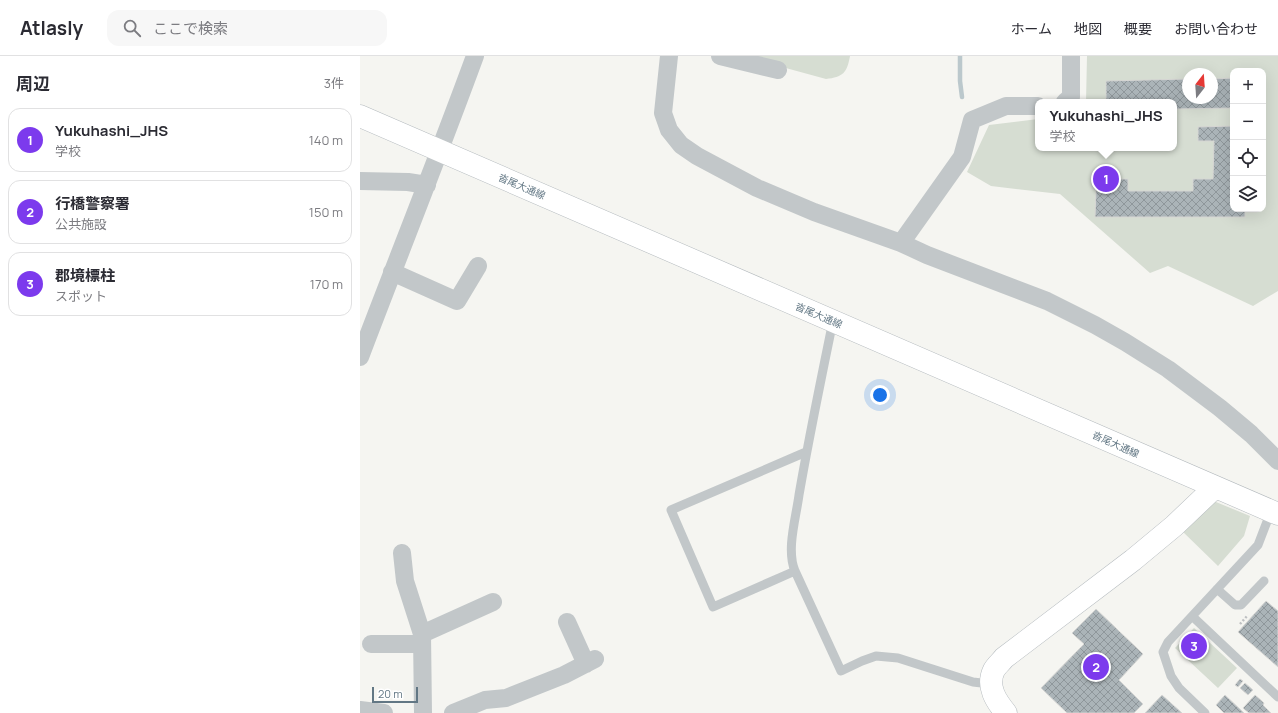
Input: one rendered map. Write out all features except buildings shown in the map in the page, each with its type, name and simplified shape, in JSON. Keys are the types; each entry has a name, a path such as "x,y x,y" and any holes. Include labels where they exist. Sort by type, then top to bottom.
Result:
{"main road":[{"name":"沓尾大通線","path":"360,116 1275,512"},
{"path":"1006,713 998,703 990,684 994,669 1004,658 1133,560 1174,526 1215,487"}],"street":[{"path":"360,357 440,151 475,56"},
{"path":"669,56 664,113 669,130 681,145 697,156 757,188 814,212 901,243 927,255 1047,301 1095,325 1168,369 1220,408 1251,434 1278,461"},
{"path":"720,56 778,70"},
{"path":"1068,99 1071,96 1071,56"},
{"path":"901,243 962,157 972,120 1006,106 1035,106"},
{"path":"360,181 408,182 427,185"},
{"path":"392,272 457,301 478,266"},
{"path":"402,553 405,581 422,639 423,713"},
{"path":"371,644 422,639 493,602"},
{"path":"453,713 485,700 506,698 564,675 591,661 568,622"},
{"path":"360,710 384,713"}],"lane":[{"path":"833,321 806,452 793,534 791,552 795,571 841,671 876,656 898,658 973,682 990,684"},
{"path":"795,571 713,607 671,510 806,452"},
{"path":"1205,713 1179,688 1171,676 1163,652 1168,642 1258,544 1275,512"},
{"path":"1217,589 1235,605 1241,606 1264,581"},
{"path":"1192,616 1278,697"}],"shaded area":[{"path":"742,56 850,56 846,70 843,73 836,77 826,79"},
{"path":"1087,56 1278,56 1278,291 1253,306 1168,266 1150,273 1060,194 991,186 967,172 989,125 1035,119 1035,151 1177,151 1177,99 1086,99"},
{"path":"1211,500 1250,516 1244,536 1218,566 1181,530"},
{"path":"1194,628 1237,668 1218,688 1175,648"}],"waterway":[{"path":"960,56 960,81 962,97"}],"place":[{"name":"Yukuhashi_JHS","path":"1106,179"},
{"name":"郡境標柱","path":"1194,646"},
{"name":"行橋警察署","path":"1096,667"}]}
